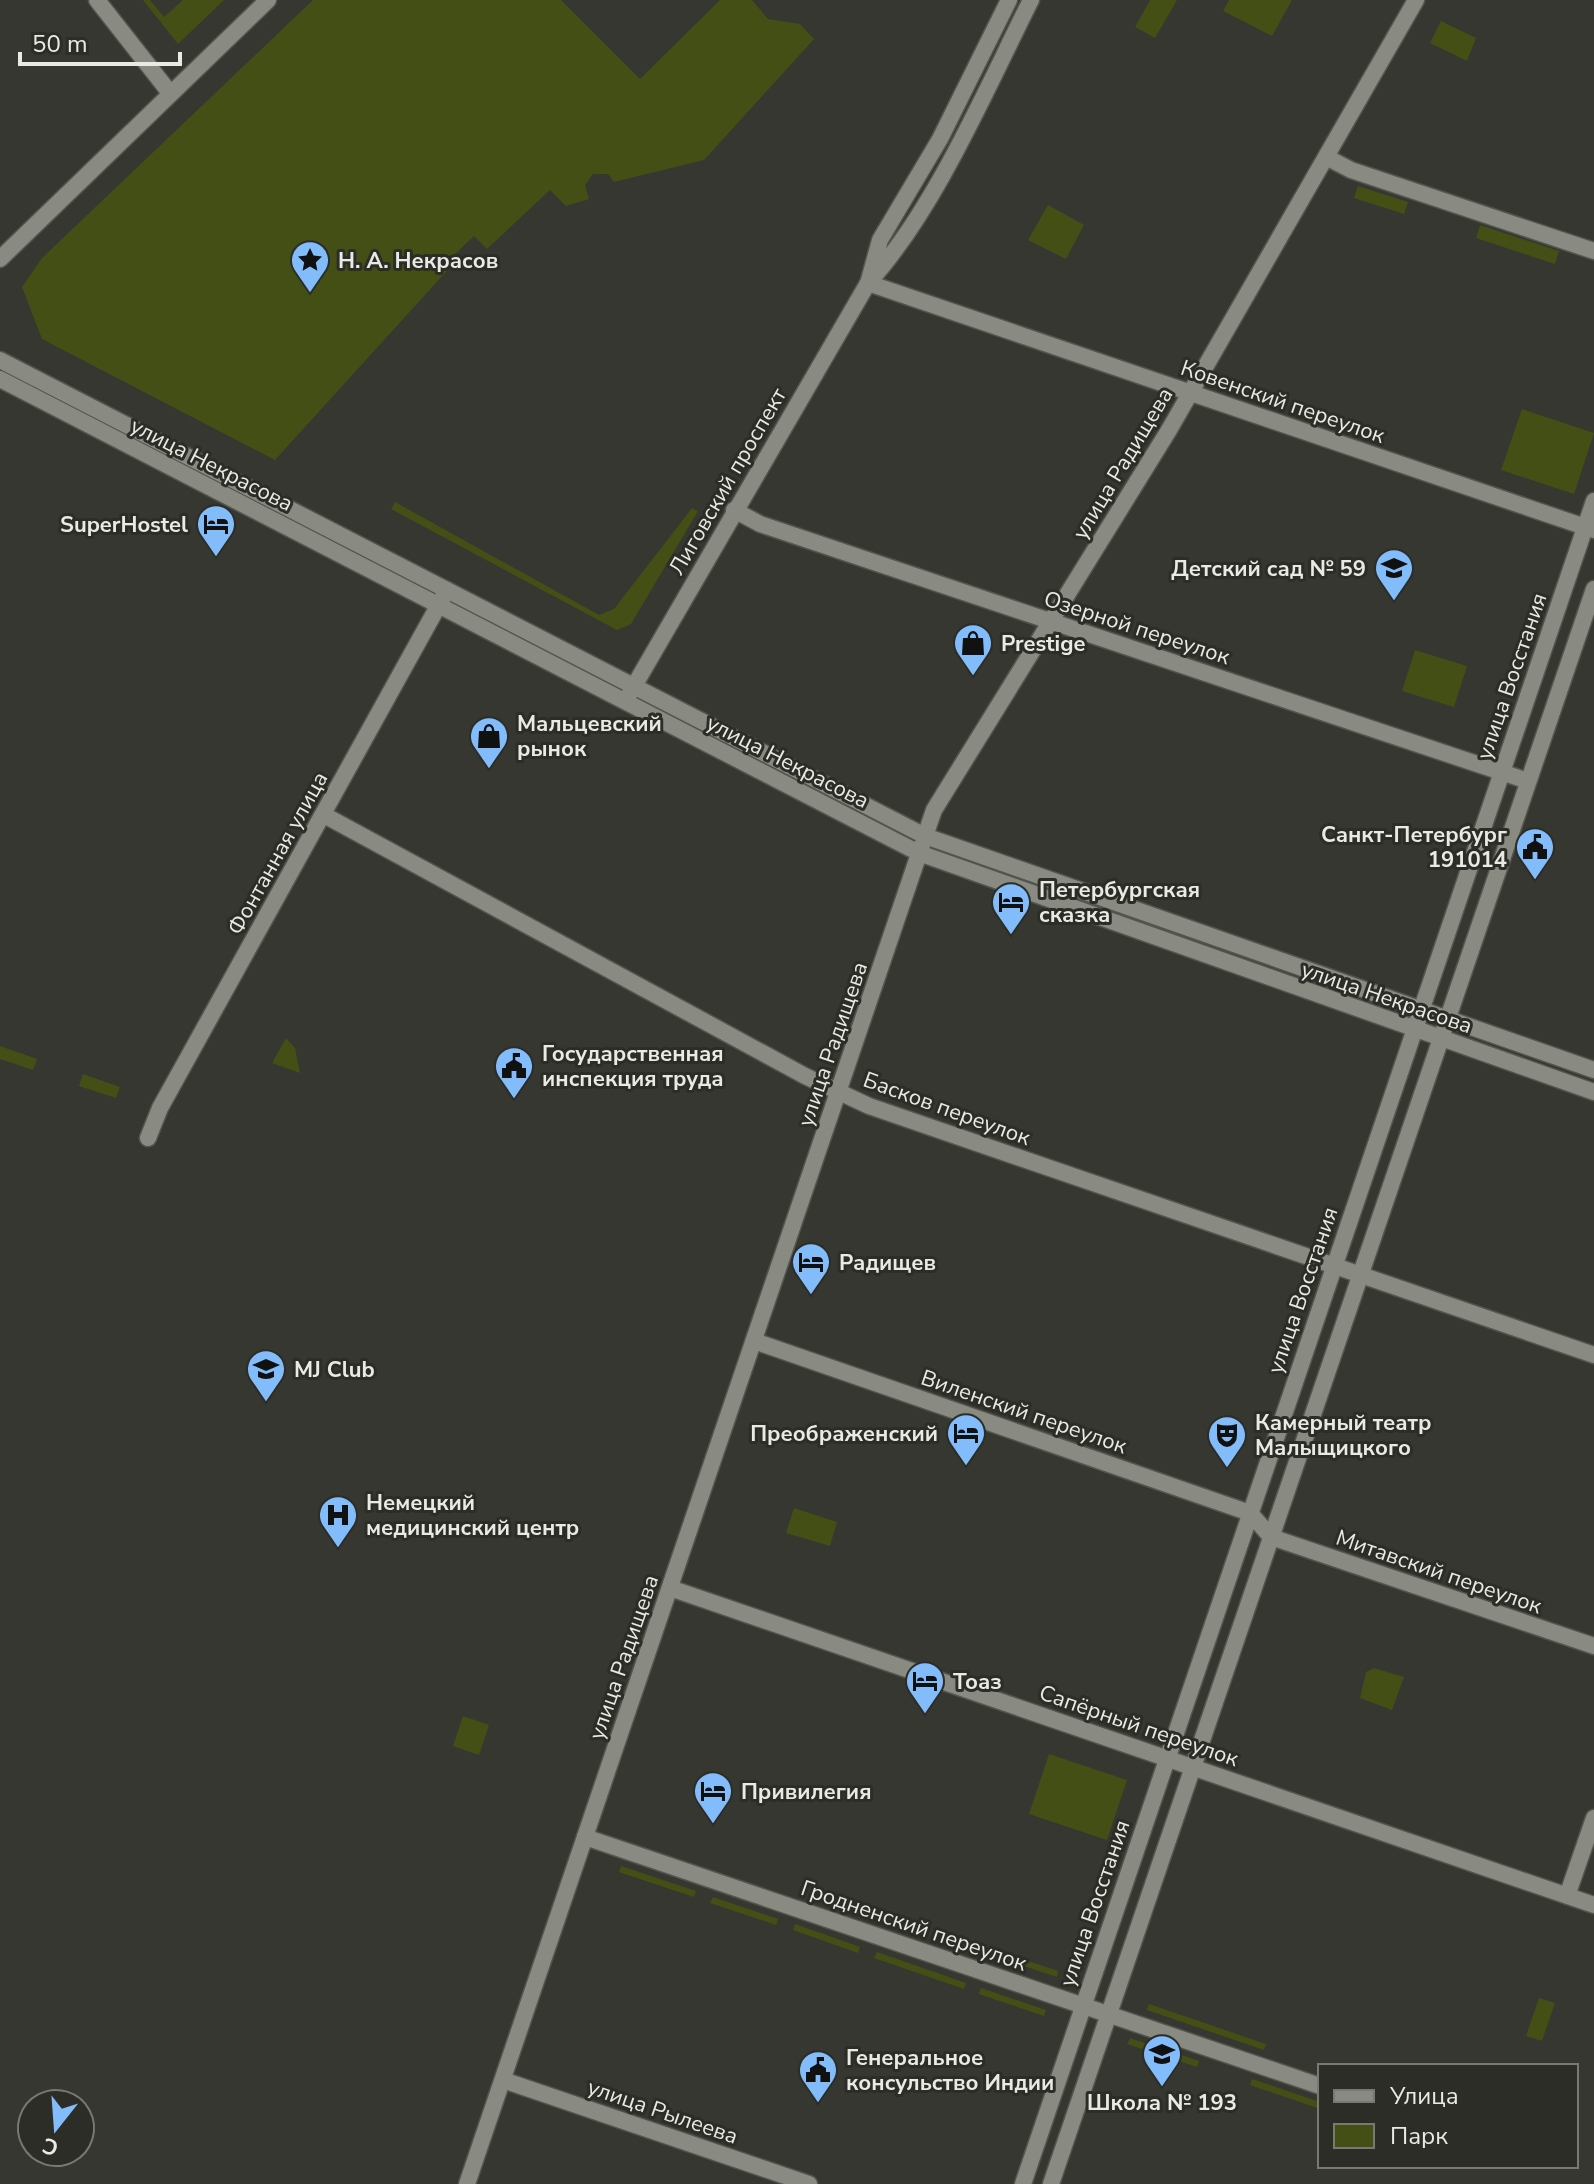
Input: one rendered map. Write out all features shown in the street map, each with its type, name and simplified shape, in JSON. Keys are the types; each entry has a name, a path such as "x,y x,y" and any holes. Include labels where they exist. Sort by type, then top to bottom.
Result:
{"street":[{"path":"97,0 170,93"},
{"path":"0,259 268,0"},
{"name":"Лиговский проспект","path":"868,283 880,240 940,139 1009,0"},
{"name":"Лиговский проспект","path":"625,702 868,283 898,250 965,131 1031,0"},
{"name":"улица Радищева","path":"467,2184 934,810 1191,393 1416,0"},
{"path":"1328,158 1351,170 1594,251"},
{"name":"Ковенский переулок","path":"868,283 1590,528"},
{"name":"улица Некрасова","path":"0,360 925,836 1594,1070"},
{"name":"улица Некрасова","path":"0,379 919,853 1594,1092"},
{"name":"улица Восстания","path":"1023,2184 1420,1010 1590,528 1594,501"},
{"name":"Озерной переулок","path":"734,510 760,524 1528,781"},
{"path":"1051,2184 1594,589"},
{"name":"Фонтанная улица","path":"148,1138 160,1108 447,590"},
{"name":"Басков переулок","path":"324,815 838,1092 875,1109 1594,1355"},
{"name":"Виленский переулок","path":"754,1341 1250,1513 1271,1537"},
{"name":"Митавский переулок","path":"1271,1537 1594,1646"},
{"name":"Сапёрный переулок","path":"670,1588 1594,1905"},
{"path":"1567,1896 1594,1818"},
{"name":"Гродненский переулок","path":"585,1837 1318,2085"},
{"name":"улица Рылеева","path":"503,2080 809,2184"}],"green space":[{"path":"143,0 150,0 164,17 183,0 224,0 178,44"},
{"path":"313,0 561,0 640,79 720,0 752,0 768,19 800,24 814,39 704,160 614,182 608,174 593,174 585,185 589,199 566,206 550,190 487,249 474,236 451,258 454,263 275,460 42,339 22,287 42,258"},
{"path":"1150,0 1177,0 1155,38 1135,27"},
{"path":"1229,0 1292,0 1272,36 1223,11"},
{"path":"1441,21 1476,38 1467,61 1430,43"},
{"path":"1358,186 1408,202 1404,214 1354,198"},
{"path":"1048,205 1084,225 1066,259 1028,240"},
{"path":"1480,225 1559,251 1555,264 1476,238"},
{"path":"1522,409 1594,433 1574,494 1501,470"},
{"path":"395,502 599,615 614,609 692,508 698,511 631,624 617,630 391,509"},
{"path":"1415,650 1467,666 1454,707 1402,691"},
{"path":"286,1038 295,1048 300,1073 272,1063"},
{"path":"0,1046 37,1059 33,1070 0,1059"},
{"path":"83,1074 120,1087 116,1098 79,1086"},
{"path":"794,1508 837,1522 830,1546 786,1533"},
{"path":"1374,1668 1404,1677 1392,1710 1360,1698 1366,1672"},
{"path":"463,1716 489,1725 479,1755 453,1746"},
{"path":"1049,1754 1127,1780 1107,1840 1029,1814"},
{"path":"621,1866 696,1891 694,1897 619,1872"},
{"path":"713,1897 778,1919 776,1925 710,1903"},
{"path":"795,1924 860,1947 858,1953 793,1930"},
{"path":"950,1935 1058,1971 1057,1977 948,1941"},
{"path":"877,1952 966,1983 964,1989 874,1958"},
{"path":"981,1988 1046,2010 1044,2016 979,1994"},
{"path":"1539,1998 1555,2003 1542,2041 1526,2036"},
{"path":"1149,2004 1266,2044 1264,2050 1147,2010"},
{"path":"1130,2038 1199,2061 1197,2067 1127,2044"},
{"path":"1252,2079 1318,2101 1318,2108 1250,2085"}],"place":[{"name":"Н. А. Некрасов","path":"310,294"},
{"name":"SuperHostel","path":"216,558"},
{"name":"Детский сад № 59","path":"1394,602"},
{"name":"Prestige","path":"973,677"},
{"name":"Мальцевский рынок","path":"489,770"},
{"name":"Санкт-Петербург 191014","path":"1535,881"},
{"name":"Петербургская сказка","path":"1011,936"},
{"name":"Государственная инспекция труда","path":"514,1100"},
{"name":"Радищев","path":"811,1296"},
{"name":"MJ Club","path":"266,1403"},
{"name":"Преображенский","path":"966,1467"},
{"name":"Камерный театр Малыщицкого","path":"1227,1469"},
{"name":"Немецкий медицинский центр","path":"338,1549"},
{"name":"Тоаз","path":"925,1715"},
{"name":"Привилегия","path":"713,1825"},
{"name":"Школа № 193","path":"1162,2088"},
{"name":"Генеральное консульство Индии","path":"818,2104"}]}
